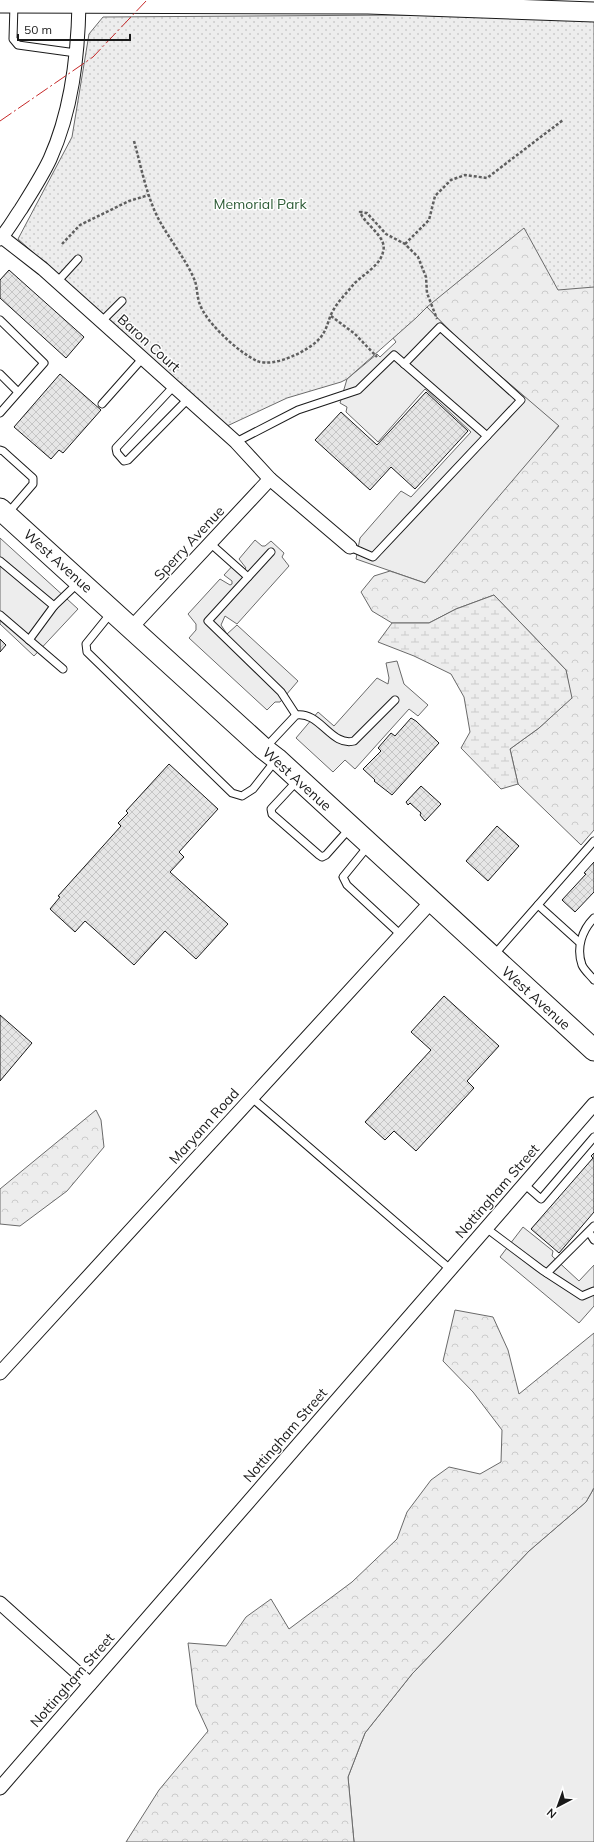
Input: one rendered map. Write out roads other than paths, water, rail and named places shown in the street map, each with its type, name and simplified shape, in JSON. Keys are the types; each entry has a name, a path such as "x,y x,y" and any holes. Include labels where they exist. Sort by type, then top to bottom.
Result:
{"main road":[{"name":"West Avenue","path":"3,512 299,779 431,902 594,1050"}],"street":[{"path":"7,3 368,4 594,12"},
{"path":"1,238 33,190 50,159 66,111 76,53 79,4"},
{"name":"Baron Court","path":"1,238 56,282 174,386 236,442 270,479 350,546"},
{"name":"Sperry Avenue","path":"131,628 270,479"},
{"name":"Maryann Road","path":"0,1373 431,902"},
{"name":"Nottingham Street","path":"0,1788 594,1104"},
{"path":"0,1603 90,1684"}],"lane":[{"path":"7,3 13,39 18,45 76,53"},
{"path":"56,282 78,259"},
{"path":"101,322 122,301"},
{"path":"0,320 44,363 0,413"},
{"path":"350,546 373,558 521,400 440,327 404,364"},
{"path":"236,442 298,410 358,390 394,355 488,436"},
{"path":"102,404 142,359"},
{"path":"0,374 18,392"},
{"path":"174,386 116,448 117,454 124,461 128,460 188,399"},
{"path":"0,450 33,478 33,484 3,512"},
{"path":"211,544 248,577"},
{"path":"271,552 208,621 281,692 296,715"},
{"path":"0,560 54,606"},
{"path":"30,640 54,606 79,581"},
{"path":"112,611 86,644 87,652 232,793 242,796 253,789 270,754 296,715 302,714 311,716 340,740 349,742 354,741 395,700"},
{"path":"0,615 64,669"},
{"path":"299,779 271,809 272,814 322,857 326,855 351,828"},
{"path":"492,958 594,841"},
{"path":"369,844 343,877 347,885 401,935"},
{"path":"538,905 579,942"},
{"path":"594,918 589,923 579,942 582,965 594,980"},
{"path":"252,1098 450,1270"},
{"path":"524,1184 541,1199 594,1137"},
{"path":"547,1273 594,1226"},
{"path":"486,1228 547,1273 582,1296 594,1291"},
{"path":"589,1232 594,1240"}],"park label":[{"name":"Memorial Park","path":"260,204"}]}
